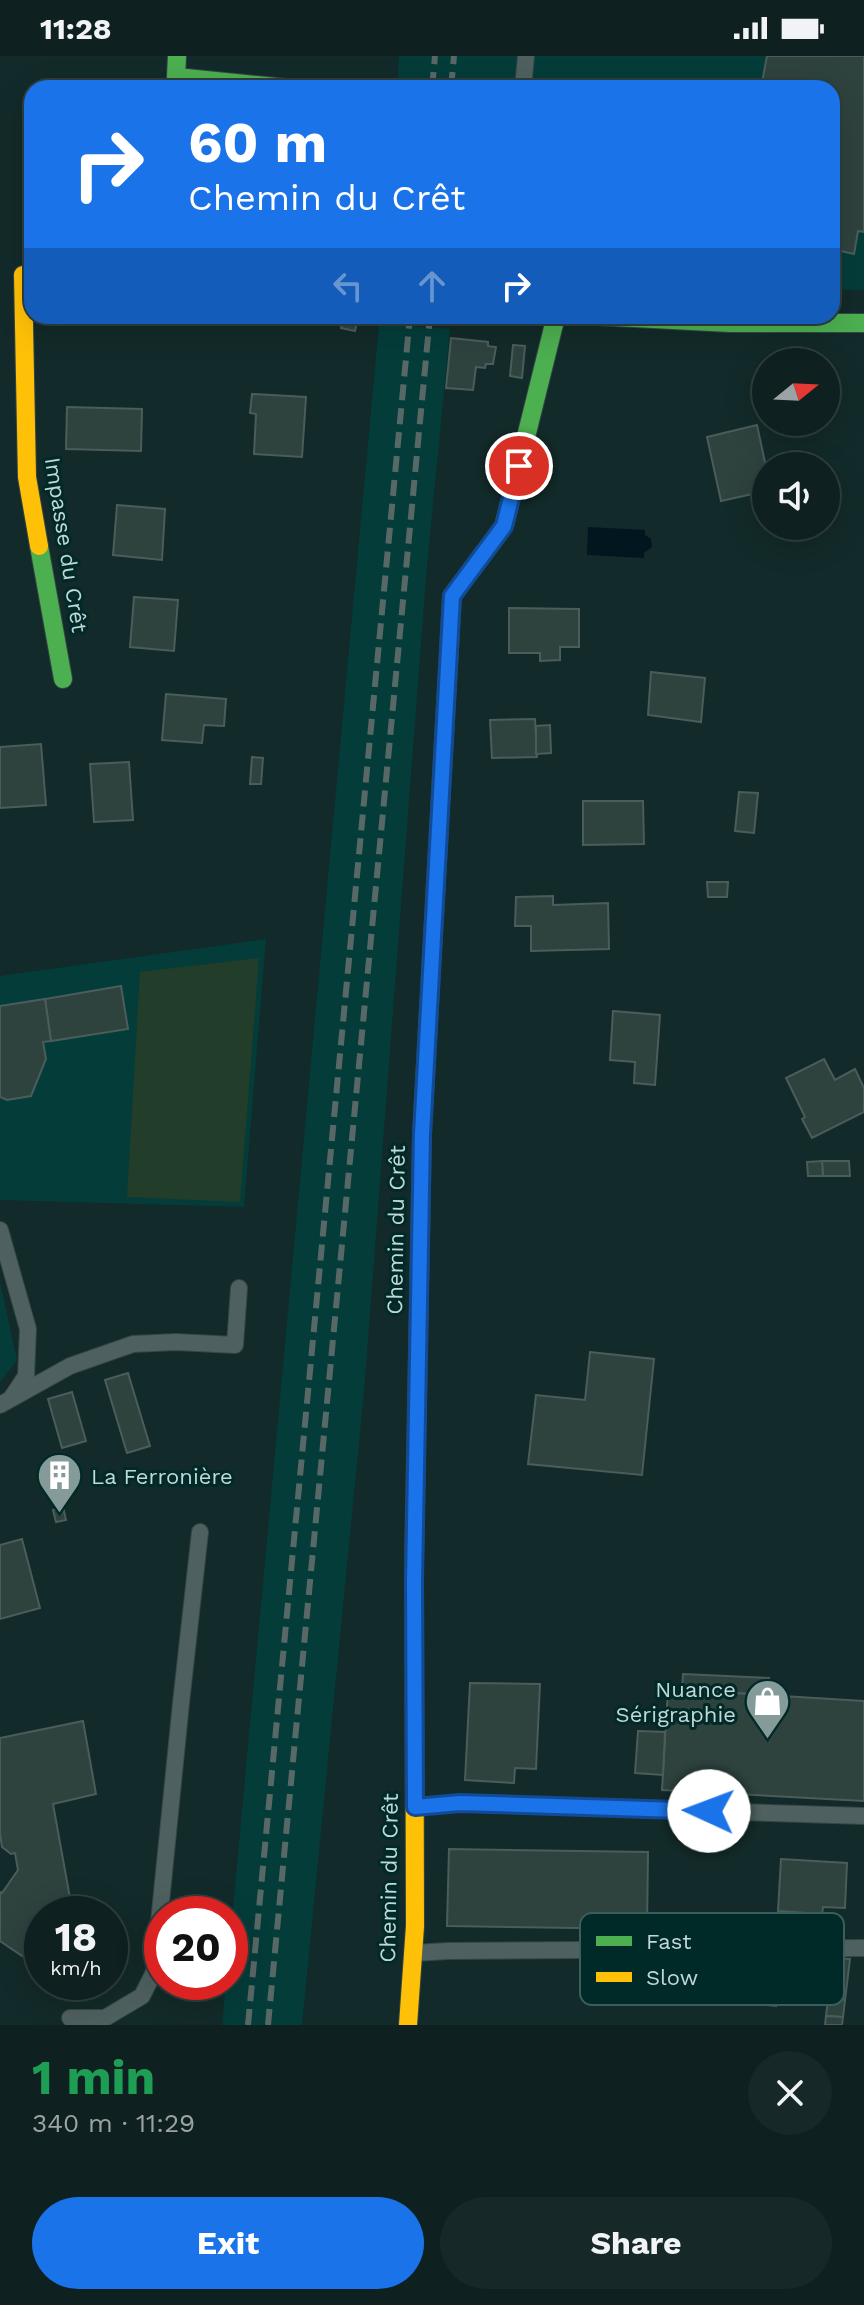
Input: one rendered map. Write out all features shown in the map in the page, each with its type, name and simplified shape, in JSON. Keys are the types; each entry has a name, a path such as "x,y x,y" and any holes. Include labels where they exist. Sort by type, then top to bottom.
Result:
{"street":[{"path":"177,56 176,77 206,80"},
{"path":"0,274 24,274"},
{"path":"840,323 864,323"},
{"name":"Impasse du Crêt","path":"28,324 27,477 63,679"},
{"name":"Chemin du Crêt","path":"408,2025 415,1926 414,1581 422,1134 452,596 504,526 554,324"}],"lane":[{"path":"524,80 526,56"},
{"path":"0,1230 28,1329 26,1376 4,1403"},
{"path":"4,1403 70,1366 133,1344 176,1342 235,1345 239,1288"},
{"path":"70,2018 105,2018 142,1996 154,1972 200,1532"},
{"path":"415,1807 460,1803 864,1816"},
{"path":"844,1948 864,1948"},
{"path":"413,1953 580,1950"}],"shaded area":[{"path":"399,56 864,56 864,290 840,289 840,80 398,80"},
{"path":"379,324 450,329 426,577 364,1392 302,2025 222,2025 224,2000 248,2000 248,1896 234,1896"},
{"path":"588,527 645,530 652,547 644,553 644,558 587,555"},
{"path":"266,939 244,1207 0,1200 0,976"},
{"path":"0,1282 17,1360 0,1382"}],"green space":[{"path":"259,958 240,1202 127,1197 140,972"}],"building":[{"path":"767,56 864,56 864,232 858,231 854,254 840,251 840,80 762,80"},
{"path":"342,324 356,324 355,331 341,328"},
{"path":"451,338 488,342 488,346 496,347 493,364 486,364 485,368 476,367 473,390 446,388"},
{"path":"513,345 525,346 522,378 510,376"},
{"path":"252,394 306,397 302,457 254,454 256,414 250,413"},
{"path":"67,407 142,409 141,451 66,449"},
{"path":"752,426 752,436 759,436 763,452 752,452 752,494 721,501 707,437"},
{"path":"117,505 165,509 162,560 113,555"},
{"path":"134,597 178,600 174,651 130,647"},
{"path":"509,608 579,609 579,647 560,647 560,660 540,661 540,653 509,653"},
{"path":"651,672 705,678 701,722 648,715"},
{"path":"166,694 226,699 224,726 204,725 202,743 162,740"},
{"path":"535,719 537,757 492,758 490,720"},
{"path":"550,725 551,753 536,754 536,726"},
{"path":"41,744 46,805 0,808 0,747"},
{"path":"252,757 263,758 261,784 250,784"},
{"path":"129,762 133,820 94,822 90,764"},
{"path":"739,792 758,793 754,833 735,831"},
{"path":"583,801 643,801 644,844 583,845"},
{"path":"707,882 728,882 727,897 708,897"},
{"path":"553,896 553,905 608,903 609,949 531,951 531,926 515,926 516,897"},
{"path":"121,986 128,1029 51,1041 45,999"},
{"path":"45,999 51,1041 43,1042 46,1059 31,1096 7,1100 0,1097 0,1006"},
{"path":"613,1011 660,1015 655,1085 634,1083 635,1062 610,1060"},
{"path":"824,1059 835,1080 855,1069 864,1088 864,1112 812,1138 786,1078"},
{"path":"822,1161 849,1161 850,1176 823,1176"},
{"path":"822,1161 823,1176 808,1176 807,1162"},
{"path":"590,1352 654,1359 642,1475 528,1464 536,1395 585,1400"},
{"path":"128,1373 150,1446 127,1453 105,1380"},
{"path":"72,1392 86,1441 62,1448 48,1399"},
{"name":"La Ferronière","path":"63,1507 66,1520 56,1522 53,1510"},
{"path":"22,1539 40,1608 0,1619 0,1545"},
{"path":"683,1674 769,1678 769,1695 682,1690"},
{"path":"470,1683 540,1684 536,1769 515,1768 514,1783 465,1780"},
{"path":"668,1689 864,1701 864,1801 662,1790"},
{"path":"83,1721 96,1794 53,1804 70,1896 24,1896 24,1957 0,1941 0,1892 18,1870 15,1853 11,1854 2,1847 0,1834 0,1738"},
{"path":"638,1731 665,1732 663,1775 635,1773"},
{"path":"449,1849 648,1852 647,1913 580,1913 580,1928 447,1926"},
{"path":"781,1859 847,1863 845,1908 823,1907 822,1913 778,1911"},
{"path":"844,1959 850,1959 844,2000"},
{"path":"845,2000 843,2017 826,2016 827,2005 844,2005"},
{"path":"826,2016 843,2017 842,2025 825,2025"}],"railway":[{"path":"433,80 435,56"},
{"path":"452,80 454,56"},
{"path":"248,2025 409,324"},
{"path":"268,2025 429,324"}],"traffic: fast":[{"path":"177,56 176,77 206,80"},
{"path":"840,323 864,323"},
{"path":"523,449 554,324"},
{"path":"39,546 63,679"},
{"path":"414,1560 422,1134 436,881"}],"traffic: slow":[{"path":"23,275 27,477 39,546"},
{"path":"436,881 452,596 504,526 523,449"},
{"path":"408,2025 415,1926 414,1560"}],"place":[{"name":"La Ferronière","path":"60,1515"},
{"name":"Nuance Sérigraphie","path":"767,1741"}],"route":[{"path":"519,466 504,526 452,596 422,1134 414,1581 415,1807 460,1803 709,1811"}]}
